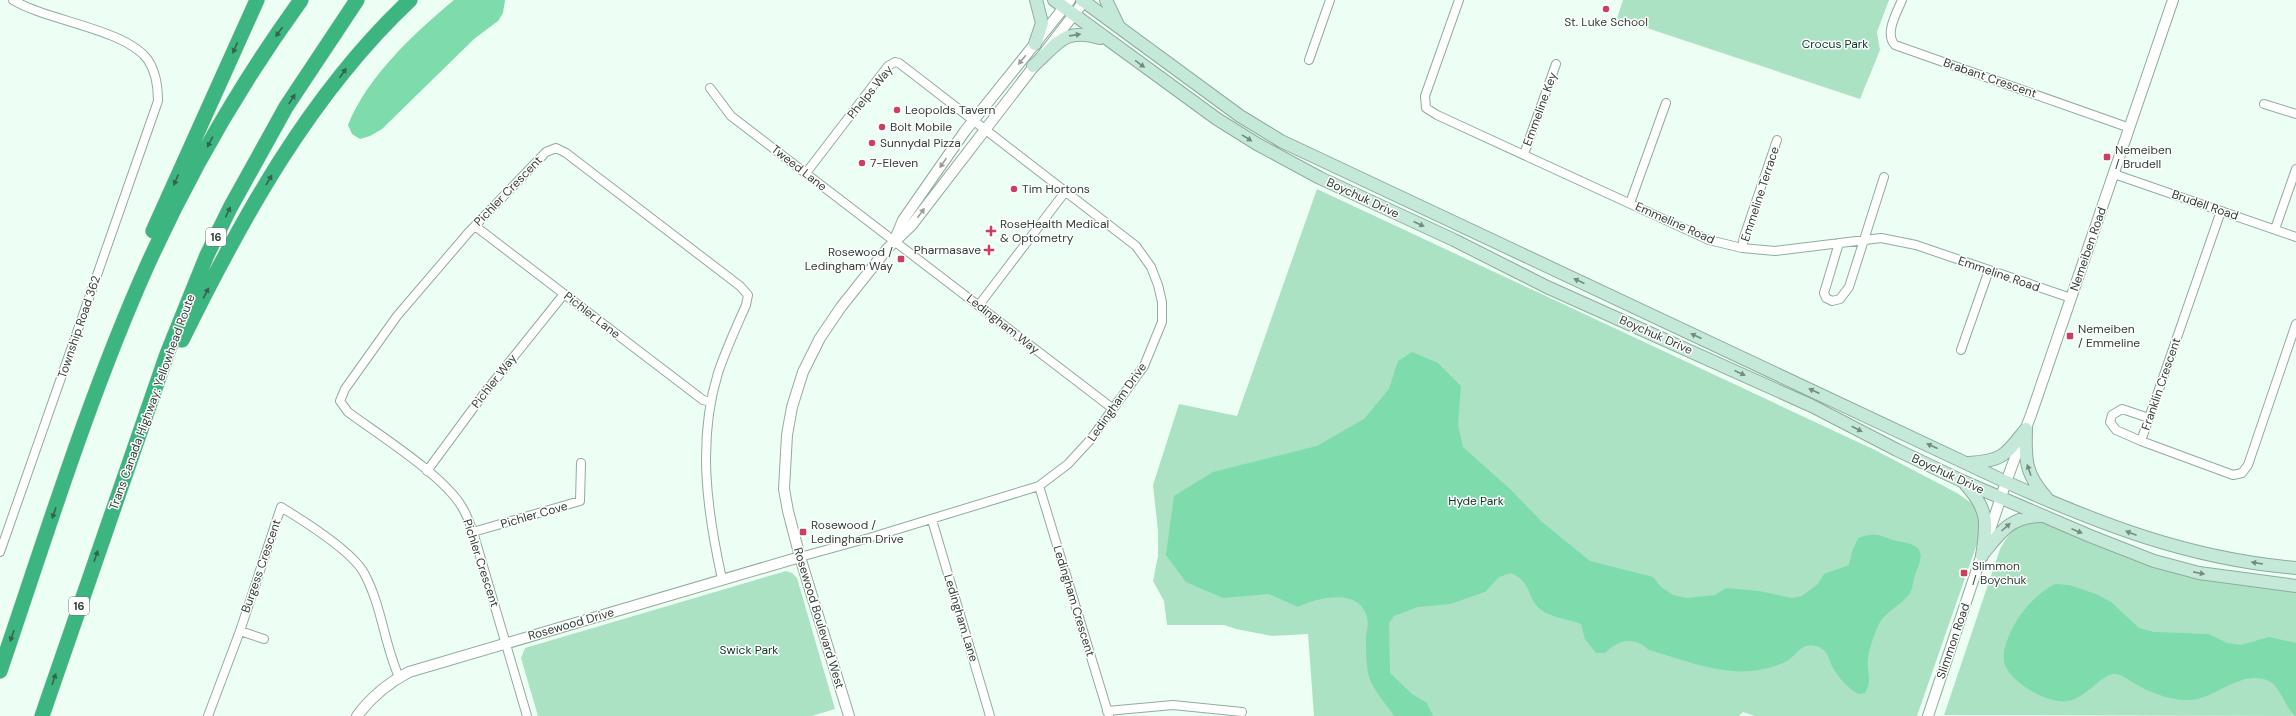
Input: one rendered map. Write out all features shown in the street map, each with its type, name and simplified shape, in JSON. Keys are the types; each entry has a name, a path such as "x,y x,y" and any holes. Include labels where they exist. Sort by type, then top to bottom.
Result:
{"highway":[{"path":"67,476 102,356 149,240 257,0"},
{"path":"0,671 67,476 110,357 147,267 180,199 242,88 301,0"},
{"name":"Trans Canada Highway: Yellowhead Route","path":"42,716 167,354 207,255 230,208 286,107 357,0"},
{"path":"117,496 178,349 200,303 285,153 356,55 410,0"}],"main road":[{"path":"1035,44 1042,22 1036,0"},
{"name":"Boychuk Drive","path":"1054,0 1069,8 1109,41 1217,119 1257,144 1320,178 1454,240 1547,287 1812,406 1897,450 2041,516 2154,561 2199,573 2296,586"},
{"path":"1106,0 1119,28"},
{"name":"Boychuk Drive","path":"1083,1 1240,116 1281,141 2006,482 2050,502 2155,542 2211,556 2296,568"},
{"path":"1033,66 1066,36 1076,33 1088,34 1109,41"},
{"path":"1967,463 1989,462 2001,458 2026,429"},
{"path":"2026,429 2025,456 2030,474 2036,486 2050,502"},
{"path":"1962,481 1976,496 1986,517 1987,526 1982,556"},
{"path":"1982,556 2000,533 2013,521 2021,518 2041,516"}],"street":[{"name":"Township Road 362","path":"0,552 158,101 154,73 148,60 137,50 112,37 79,24 33,11 13,0"},
{"path":"1309,60 1330,0"},
{"name":"Emmeline Road","path":"1459,0 1425,96 1426,108 1437,115 1709,240 1742,248 1775,251 1881,238 1916,245 2071,298"},
{"name":"Brabant Crescent","path":"1902,0 1890,33 1891,42 1895,45 2130,128"},
{"name":"Nemeiben Road","path":"2001,498 2173,0"},
{"path":"1069,8 1083,1"},
{"name":"Rosewood Boulevard West","path":"894,241 903,220 973,121 1035,44 1069,8"},
{"name":"Rosewood Boulevard West","path":"848,716 800,557 784,489 787,435 792,407 803,372 820,338 841,307 894,241 911,226 985,130 1033,66 1069,8"},
{"name":"Phelps Way","path":"806,173 885,70 895,62 985,130"},
{"name":"Emmeline Key","path":"1524,154 1556,64"},
{"name":"Tweed Lane","path":"710,88 731,116 894,241"},
{"path":"1630,203 1666,102"},
{"path":"2264,104 2296,114"},
{"name":"Ledingham Drive","path":"800,557 932,520 1040,486 1068,464 1087,444 1144,366 1155,342 1162,322 1162,302 1158,285 1151,267 1136,246 985,130"},
{"name":"Emmeline Terrace","path":"1742,248 1744,237 1777,140"},
{"name":"Pichler Crescent","path":"527,716 473,532 462,507 449,490 427,471 348,412 340,401 344,389 397,316 475,226 546,152 556,148 566,153 740,286 748,295 746,305 718,374 711,402 704,466 710,526 722,580"},
{"path":"2275,230 2296,169"},
{"name":"Brudell Road","path":"2114,174 2296,237"},
{"path":"1839,243 1824,293 1826,298 1832,301 1840,299 1845,295 1865,240 1884,177"},
{"path":"979,305 1065,192"},
{"name":"Franklin Crescent","path":"2221,211 2141,441 2233,475 2242,473 2248,465 2296,324"},
{"name":"Pichler Lane","path":"475,226 702,400 711,402"},
{"name":"Ledingham Way","path":"894,241 1112,408"},
{"path":"1961,350 1989,270"},
{"name":"Pichler Way","path":"427,471 483,395 564,294"},
{"path":"2141,441 2114,429 2110,422 2112,415 2122,409 2149,418"},
{"name":"Pichler Cove","path":"473,532 580,501 581,463"},
{"name":"Ledingham Crescent","path":"1040,486 1108,713"},
{"name":"Slimmon Road","path":"1928,716 2001,498"},
{"name":"Burgess Crescent","path":"208,716 240,631 281,507 345,552 364,572 399,677"},
{"name":"Ledingham Lane","path":"932,520 990,716"},
{"name":"Rosewood Drive","path":"357,716 374,697 399,677 409,672 800,557"},
{"path":"240,631 264,639"},
{"path":"1108,713 1173,704 1242,712"}],"green space":[{"name":"Crocus Park","path":"1623,0 1889,0 1877,32 1880,50 1860,99 1617,18"},
{"name":"Hyde Park","path":"1317,189 1875,450 1957,493 1980,509 1981,532 1917,716 1755,716 1743,712 1739,716 1314,716 1308,634 1272,636 1236,629 1224,625 1167,625 1164,601 1153,581 1158,556 1158,531 1153,485 1179,404 1237,416"},
{"path":"2036,521 2050,523 2088,539 2296,591 2296,716 1944,715 2000,549 2014,530 2024,524"},
{"name":"Swick Park","path":"786,571 792,573 797,578 835,709 812,716 538,716 521,658 525,648"}],"shaded area":[{"path":"454,0 505,0 503,13 498,21 474,39 382,129 370,136 360,139 352,134 348,125 356,107 379,73 408,41"},
{"path":"1412,352 1438,363 1461,386 1458,425 1463,447 1511,490 1542,522 1590,561 1653,577 1661,587 1673,595 1687,598 1715,595 1726,588 1759,591 1792,598 1802,596 1818,584 1824,574 1849,565 1852,552 1858,538 1877,535 1916,547 1919,550 1920,559 1910,593 1884,617 1877,628 1869,654 1869,684 1865,693 1859,694 1847,686 1834,670 1825,651 1820,647 1810,645 1802,648 1783,663 1776,666 1751,671 1725,670 1699,665 1649,650 1632,641 1621,642 1610,648 1605,653 1596,653 1585,639 1581,624 1544,612 1533,600 1523,581 1511,573 1499,577 1485,592 1450,604 1418,607 1394,616 1389,623 1390,673 1412,694 1427,703 1433,716 1394,716 1377,692 1369,677 1366,648 1368,623 1365,612 1359,604 1350,599 1340,597 1318,600 1298,607 1269,594 1223,598 1186,582 1166,555 1174,496 1213,472 1317,446 1364,419 1389,389 1398,361"},
{"path":"2055,584 2069,585 2096,594 2111,602 2139,628 2154,632 2209,634 2227,643 2241,645 2269,637 2296,643 2296,716 2288,707 2274,685 2269,681 2254,678 2236,682 2209,695 2191,700 2161,696 2140,687 2118,674 2110,675 2081,696 2067,701 2051,699 2032,692 2016,680 2006,667 2004,662 2005,648 2012,629 2025,609 2041,593"}],"place":[{"name":"St. Luke School","path":"1606,9"},
{"name":"Leopolds Tavern","path":"897,110"},
{"name":"Bolt Mobile","path":"882,127"},
{"name":"Sunnydal Pizza","path":"872,143"},
{"name":"Nemeiben / Brudell","path":"2107,157"},
{"name":"7-Eleven","path":"862,163"},
{"name":"Tim Hortons","path":"1014,189"},
{"name":"RoseHealth Medical & Optometry","path":"991,231"},
{"name":"Pharmasave","path":"989,250"},
{"name":"Rosewood / Ledingham Way","path":"901,259"},
{"name":"Nemeiben / Emmeline","path":"2070,336"},
{"name":"Rosewood / Ledingham Drive","path":"803,532"},
{"name":"Slimmon / Boychuk","path":"1964,573"}]}
